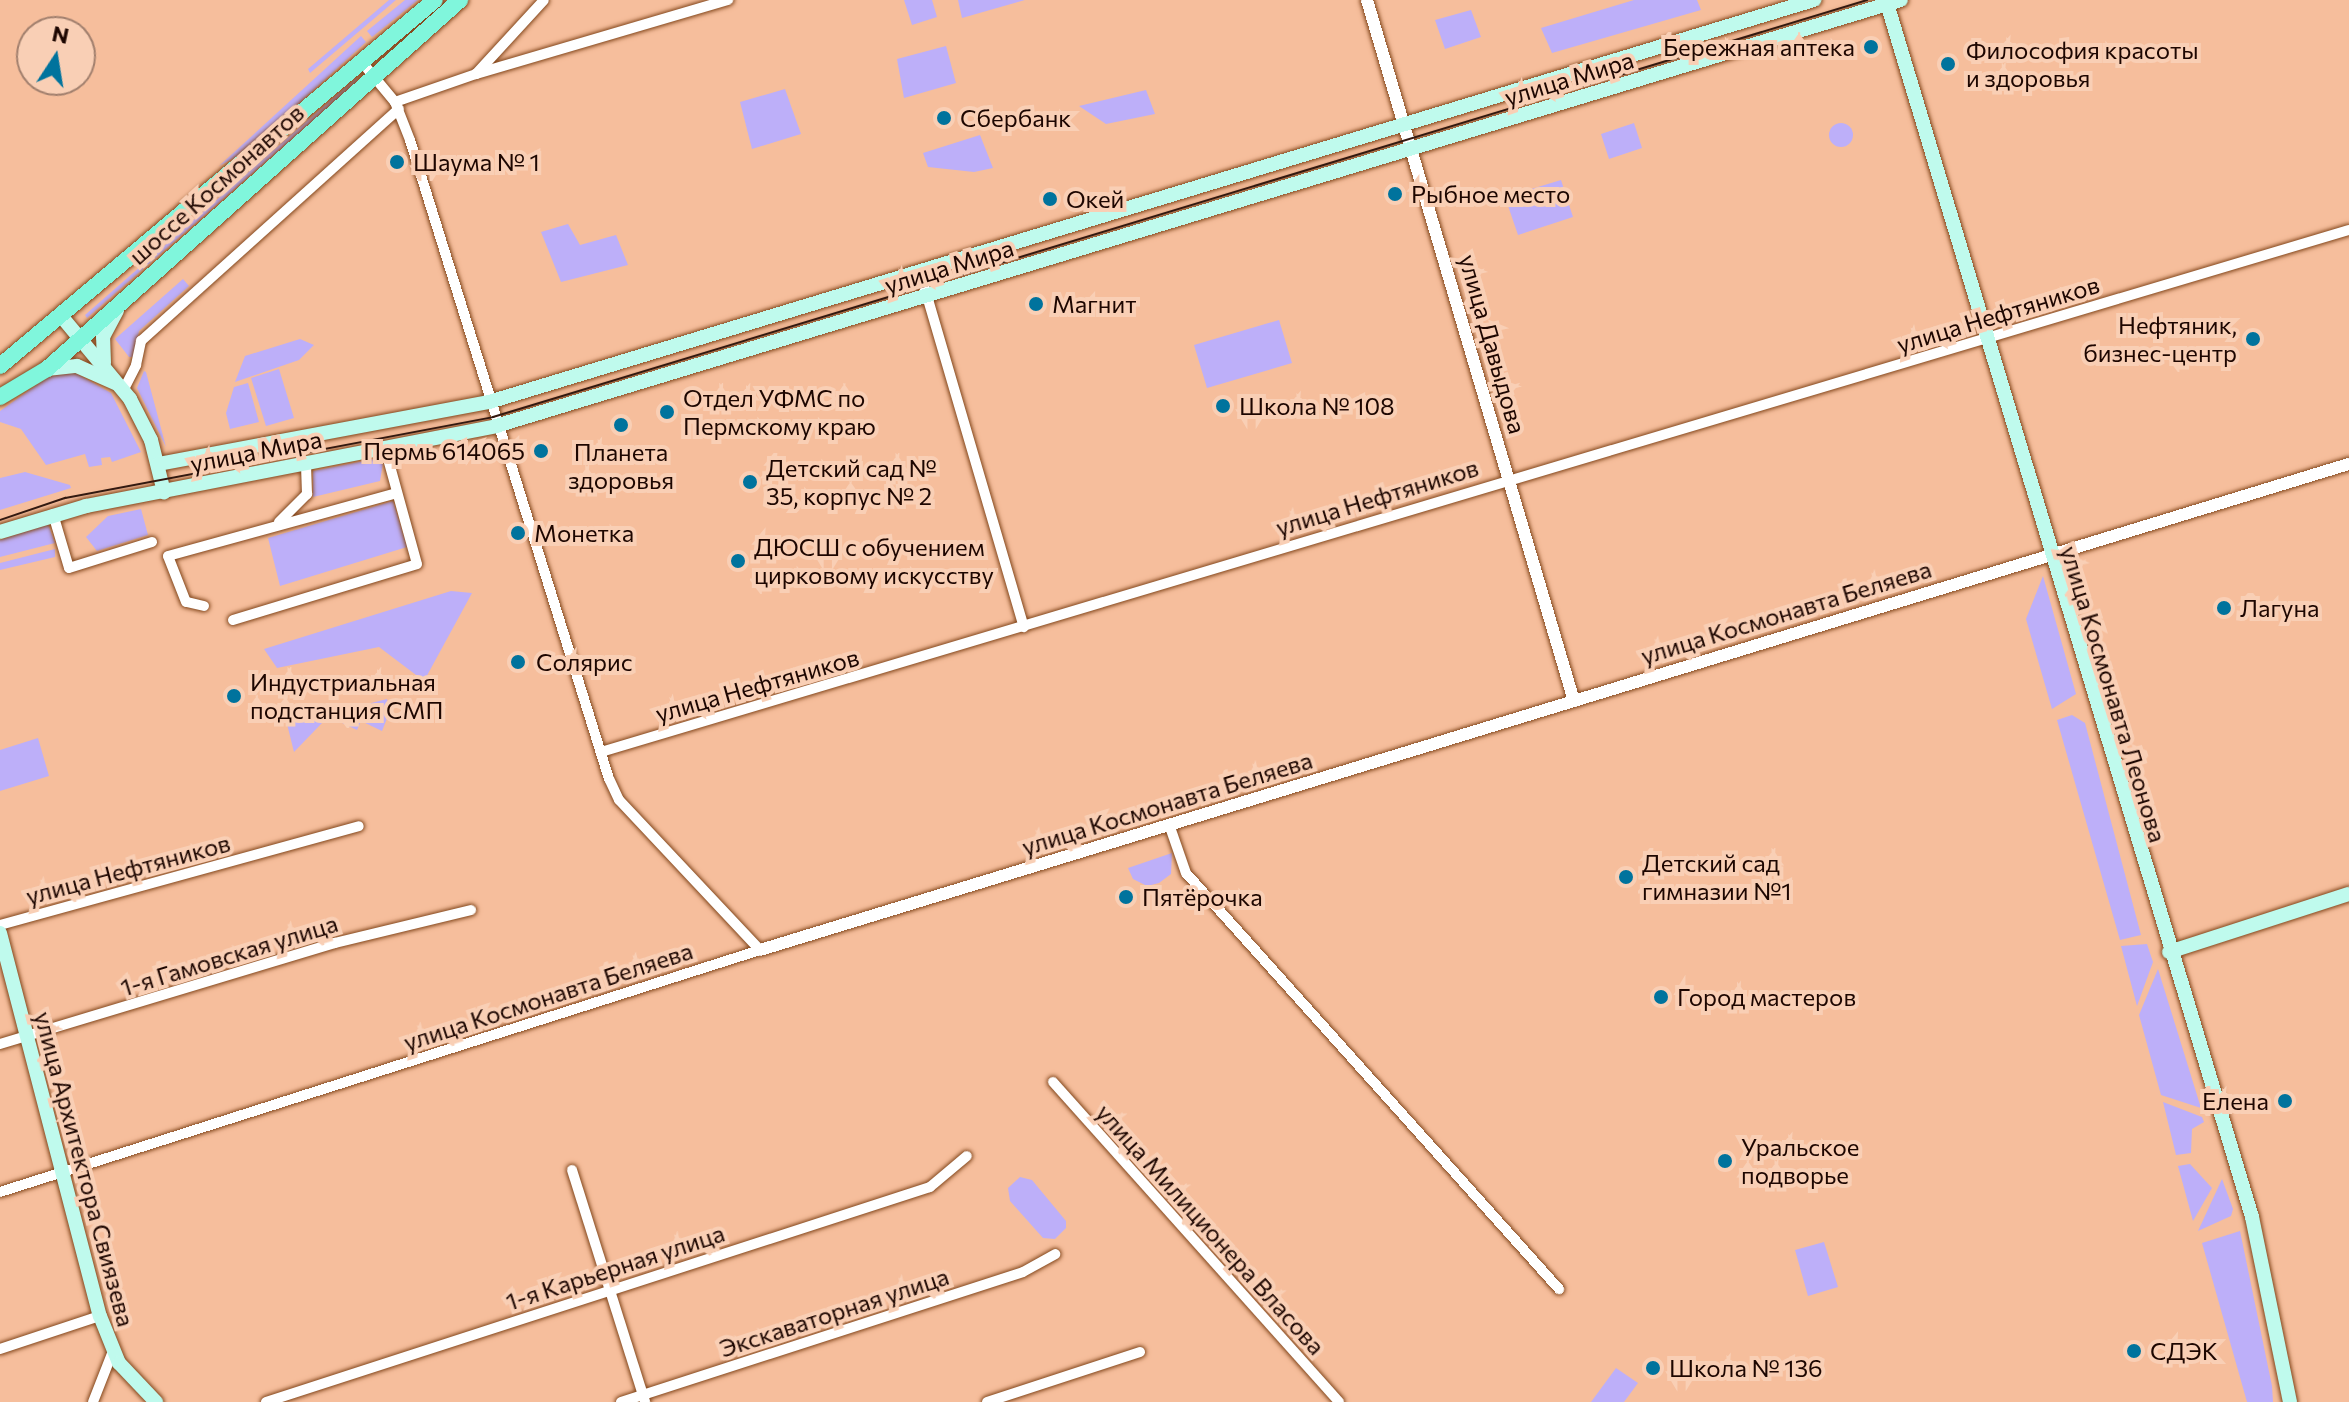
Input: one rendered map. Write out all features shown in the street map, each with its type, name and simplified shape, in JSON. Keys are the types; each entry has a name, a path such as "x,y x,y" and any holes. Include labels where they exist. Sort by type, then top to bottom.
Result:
{"main road":[{"name":"шоссе Космонавтов","path":"0,366 62,317 435,0"},
{"name":"шоссе Космонавтов","path":"0,397 47,369 460,0"},
{"name":"улица Мира","path":"158,464 489,402 1814,0"},
{"name":"улица Мира","path":"0,532 53,514 496,426 1892,1"},
{"name":"улица Космонавта Леонова","path":"1892,1 2049,554 2259,1244 2290,1402"},
{"path":"104,363 106,329 124,300"},
{"path":"62,317 104,363 121,387 158,464 164,492"},
{"path":"47,369 77,366 121,387"},
{"path":"2169,952 2349,894"},
{"name":"улица Архитектора Свиязева","path":"0,933 100,1316 113,1351 156,1402"}],"street":[{"path":"476,74 544,0"},
{"path":"121,387 141,341 397,105 476,74 728,0"},
{"name":"улица Давыдова","path":"1367,0 1574,701"},
{"path":"361,61 397,105 496,426 619,800 760,950"},
{"name":"улица Нефтяников","path":"601,752 1024,627 1509,478 2349,230"},
{"path":"920,272 1024,627"},
{"path":"233,620 417,564 385,448"},
{"path":"275,525 307,494 306,464"},
{"name":"улица Космонавта Беляева","path":"0,1192 61,1169 385,1072 760,950 2349,464"},
{"path":"204,606 186,602 168,556 396,493"},
{"path":"53,514 69,568 152,542"},
{"path":"1169,824 1186,873 1559,1289"},
{"name":"улица Нефтяников","path":"0,925 359,826"},
{"name":"1-я Гамовская улица","path":"0,1044 335,943 471,910"},
{"name":"улица Милиционера Власова","path":"1053,1082 1339,1402"},
{"name":"1-я Карьерная улица","path":"266,1402 930,1187 967,1156"},
{"path":"572,1170 644,1398"},
{"name":"Экскаваторная улица","path":"621,1402 644,1398 1023,1272 1055,1254"},
{"path":"0,1349 100,1316"},
{"path":"93,1402 113,1351"},
{"path":"994,1401 1140,1352"}],"shaded area":[{"path":"389,0 396,0 310,73 308,69"},
{"path":"405,0 418,0 372,37 367,31"},
{"path":"904,0 932,0 937,17 912,25"},
{"path":"958,0 1025,0 962,18"},
{"path":"1634,0 1697,0 1701,10 1552,53 1541,28"},
{"path":"1471,10 1481,37 1445,49 1435,20"},
{"path":"361,36 366,42 247,151 219,166"},
{"path":"946,46 956,83 904,98 897,59"},
{"path":"356,78 358,81 87,318 85,315"},
{"path":"785,89 801,134 752,149 740,102"},
{"path":"1146,90 1155,114 1106,124 1079,106"},
{"path":"1634,123 1642,148 1609,159 1601,134"},
{"path":"1841,123 1849,127 1853,135 1849,143 1841,147 1833,143 1829,135 1833,127"},
{"path":"980,135 993,168 974,172 928,167 923,153"},
{"path":"1561,180 1573,217 1518,235 1505,197"},
{"path":"568,224 580,245 616,235 628,265 561,282 541,232"},
{"path":"183,279 189,286 139,331 134,357 129,357 115,339"},
{"path":"1279,320 1292,363 1207,388 1194,345"},
{"path":"300,339 314,345 299,360 235,382 245,356"},
{"path":"279,369 294,418 266,426 251,378"},
{"path":"72,371 111,393 141,452 112,462 110,457 101,458 102,465 89,467 85,454 46,465 21,429 0,422 0,411 48,377"},
{"path":"146,372 166,447 137,388"},
{"path":"248,383 259,422 230,429 226,413 234,387"},
{"path":"384,457 380,481 313,497 313,471"},
{"path":"25,472 70,485 71,488 0,510 0,478"},
{"path":"393,501 407,547 280,586 268,538"},
{"path":"141,509 148,535 97,551 86,537 108,516"},
{"path":"48,524 55,543 0,557 0,540"},
{"path":"55,549 55,557 0,570 0,563"},
{"path":"2043,576 2076,694 2052,709 2026,619"},
{"path":"451,591 472,593 424,681 379,647 277,668 264,649"},
{"path":"387,699 390,711 382,731 361,721 357,730 338,721 336,712"},
{"path":"2072,715 2085,723 2141,935 2120,940 2057,720"},
{"path":"321,716 322,723 294,752 287,724"},
{"path":"38,738 49,776 0,791 0,750"},
{"path":"1172,853 1171,874 1159,883 1147,886 1133,879 1128,868"},
{"path":"2147,944 2153,962 2137,1006 2121,946"},
{"path":"2158,969 2201,1108 2161,1095 2139,1015"},
{"path":"2163,1102 2202,1117 2204,1122 2192,1129 2191,1153 2176,1155"},
{"path":"2190,1164 2212,1188 2193,1221 2178,1166"},
{"path":"1020,1177 1032,1180 1066,1221 1066,1228 1055,1239 1043,1238 1010,1201 1008,1188"},
{"path":"2222,1179 2233,1209 2231,1216 2198,1231"},
{"path":"2240,1231 2273,1402 2247,1402 2202,1243"},
{"path":"1824,1242 1838,1287 1808,1296 1795,1250"},
{"path":"1616,1368 1638,1383 1624,1402 1591,1402"}],"tram line":[{"path":"0,520 65,498 493,417 1867,0"}],"place":[{"name":"Бережная аптека","path":"1871,47"},
{"name":"Философия красоты и здоровья","path":"1948,64"},
{"name":"Сбербанк","path":"944,118"},
{"name":"Шаума № 1","path":"397,162"},
{"name":"Рыбное место","path":"1395,194"},
{"name":"Окей","path":"1050,199"},
{"name":"Магнит","path":"1036,304"},
{"name":"Нефтяник, бизнес-центр","path":"2253,339"},
{"name":"Школа № 108","path":"1223,406"},
{"name":"Отдел УФМС по Пермскому краю","path":"667,412"},
{"name":"Планета здоровья","path":"621,425"},
{"name":"Пермь 614065","path":"541,451"},
{"name":"Детский сад № 35, корпус № 2","path":"750,482"},
{"name":"Монетка","path":"518,533"},
{"name":"ДЮСШ с обучением цирковому искусству","path":"738,561"},
{"name":"Лагуна","path":"2224,608"},
{"name":"Солярис","path":"518,662"},
{"name":"Индустриальная подстанция СМП","path":"234,696"},
{"name":"Детский сад гимназии №1","path":"1626,877"},
{"name":"Пятёрочка","path":"1126,897"},
{"name":"Город мастеров","path":"1661,997"},
{"name":"Елена","path":"2285,1101"},
{"name":"Уральское подворье","path":"1725,1161"},
{"name":"СДЭК","path":"2134,1351"},
{"name":"Школа № 136","path":"1653,1368"}]}
